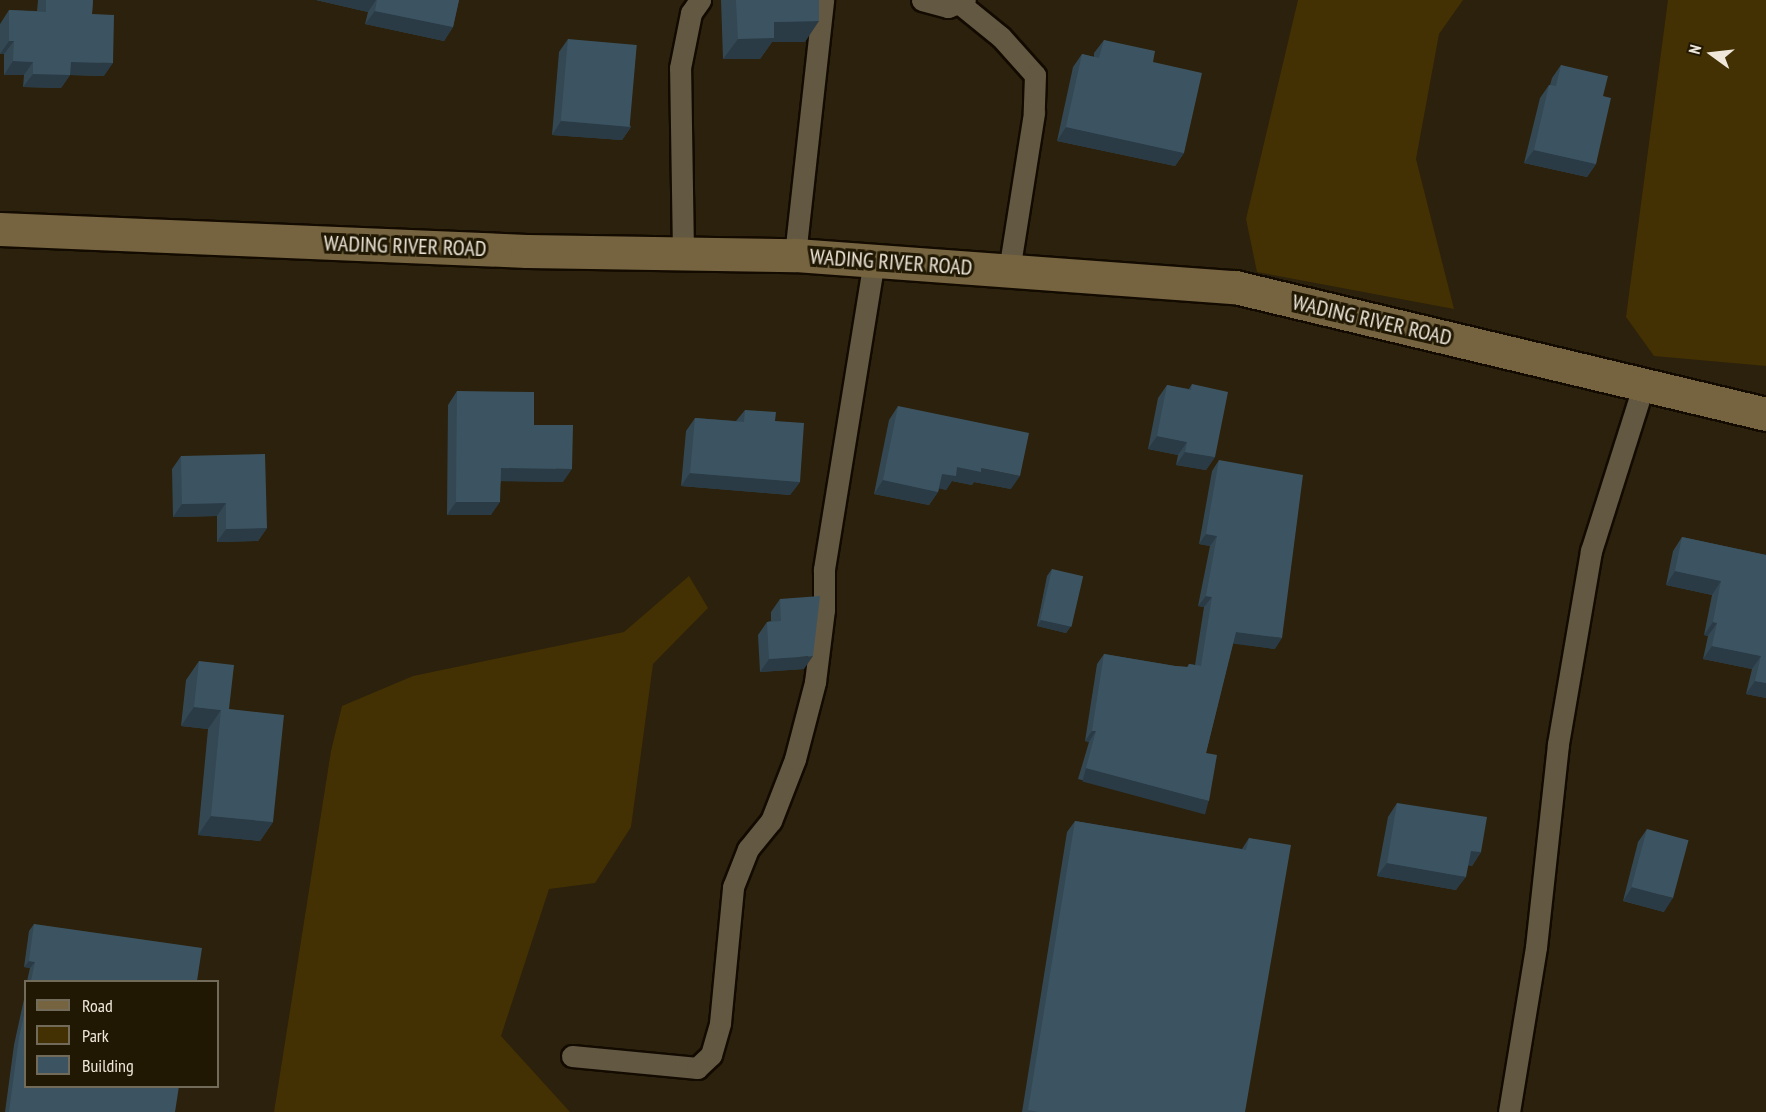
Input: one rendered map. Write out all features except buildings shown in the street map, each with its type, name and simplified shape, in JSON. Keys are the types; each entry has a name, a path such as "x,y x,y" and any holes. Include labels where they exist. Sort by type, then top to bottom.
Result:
{"main road":[{"name":"WADING RIVER ROAD","path":"0,229 527,251 795,255 1235,287 1766,414"}],"lane":[{"path":"683,253 680,68 691,13 700,0"},
{"path":"795,255 823,0"},
{"path":"922,0 948,6 962,1 1001,37 1035,75 1035,112 1009,270"},
{"path":"572,1056 697,1068 711,1055 720,1023 733,887 748,849 771,821 795,759 815,682 824,610 824,569 874,261"},
{"path":"1509,1112 1536,947 1558,744 1591,551 1644,384"}],"green space":[{"path":"1298,0 1463,0 1439,34 1416,159 1454,309 1257,272 1246,219"},
{"path":"1668,0 1766,0 1766,366 1654,356 1626,317"},
{"path":"689,576 708,608 653,664 631,827 595,883 549,889 501,1036 570,1112 274,1112 331,751 342,706 413,676 624,632"}]}
